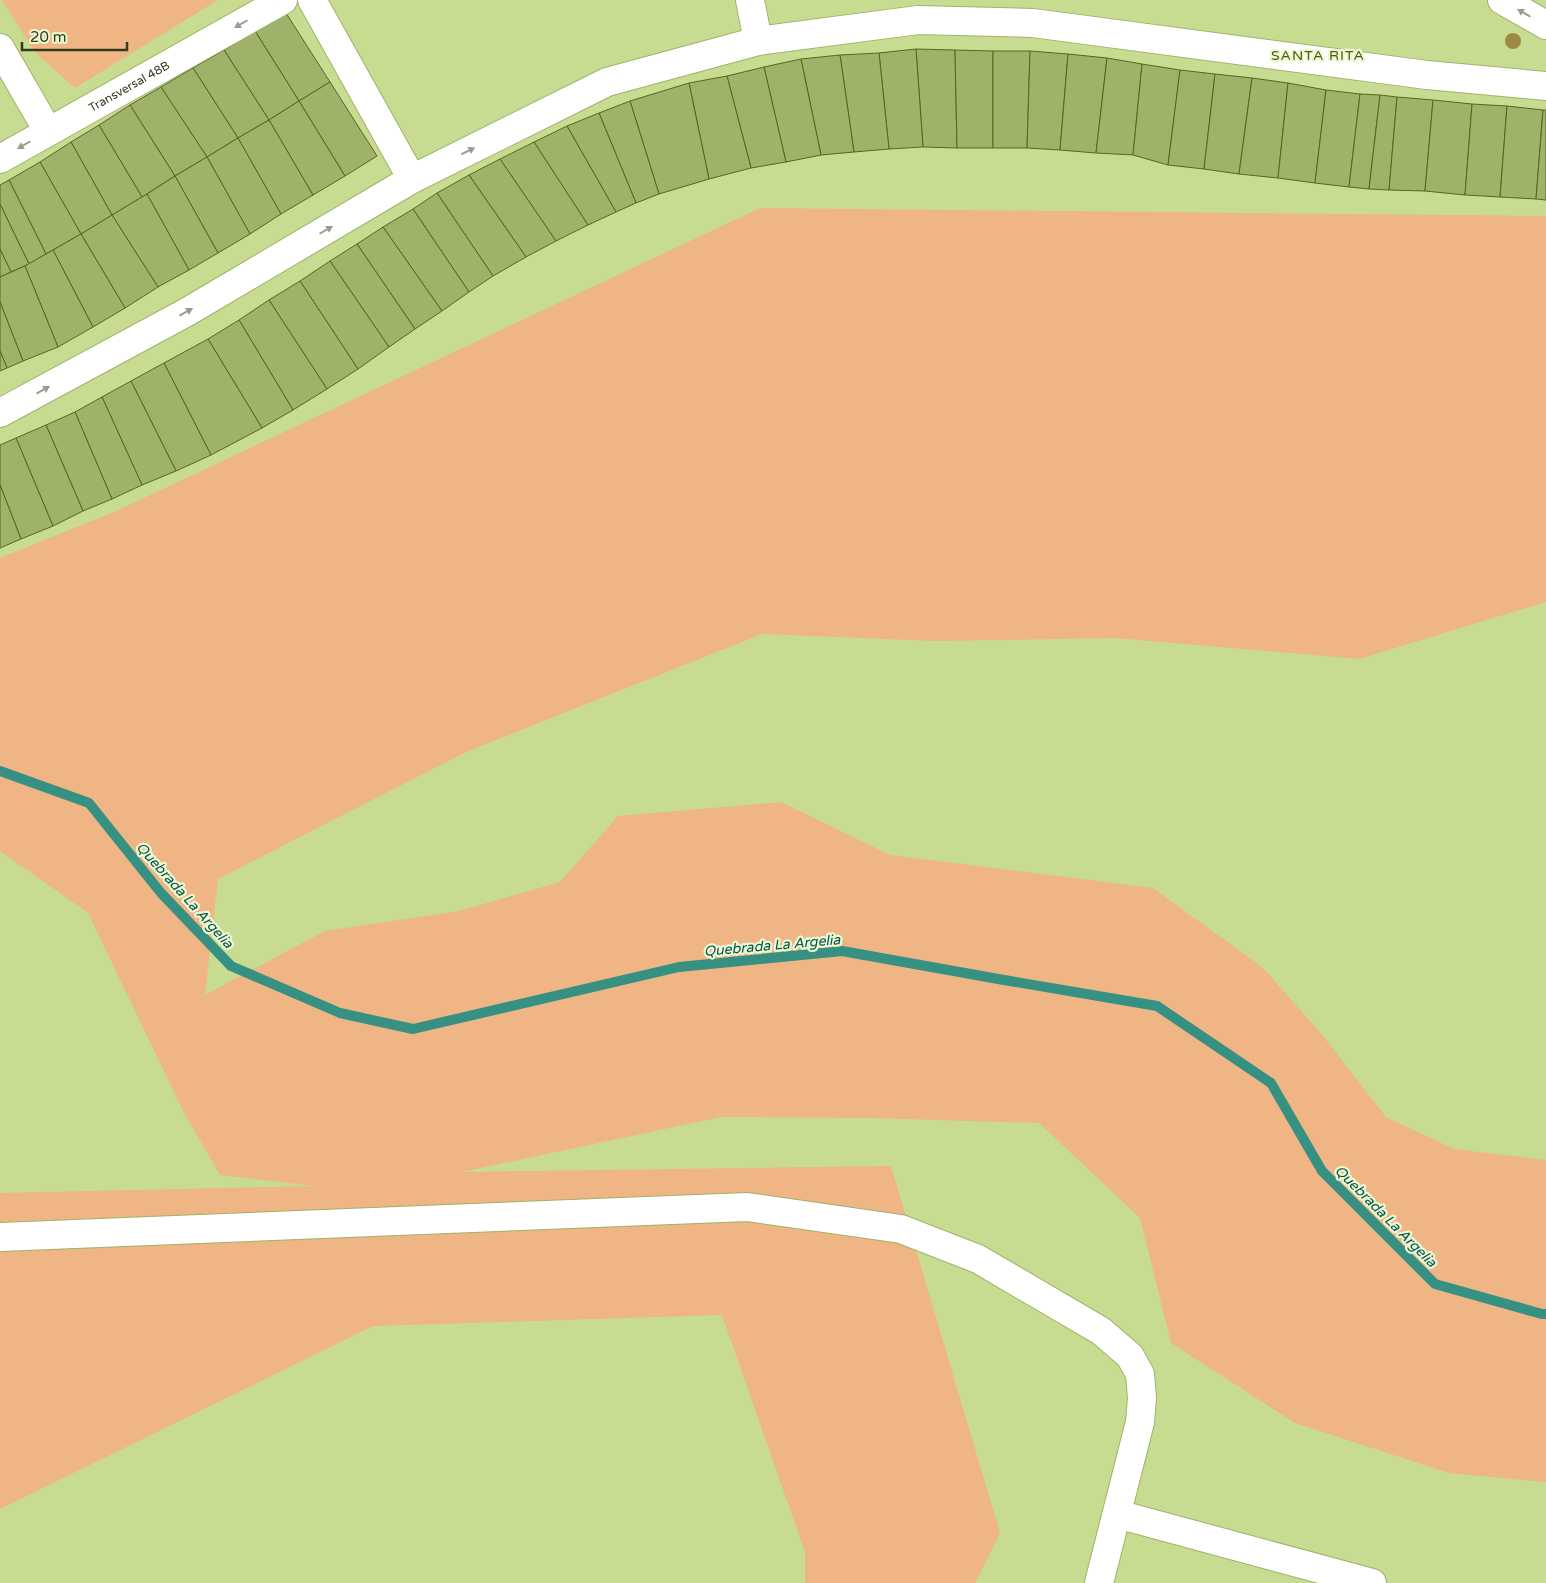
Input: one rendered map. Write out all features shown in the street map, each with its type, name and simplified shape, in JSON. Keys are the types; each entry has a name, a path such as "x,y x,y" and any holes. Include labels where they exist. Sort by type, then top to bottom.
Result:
{"street":[{"name":"Transversal 48B","path":"0,159 283,0"},
{"path":"312,0 412,179"},
{"path":"750,0 758,41"},
{"path":"1502,0 1546,25"},
{"path":"0,413 187,312 412,179 607,82 758,41 918,20 1032,23 1427,75 1546,86"},
{"path":"0,48 48,131"},
{"path":"0,1237 747,1207 901,1229 978,1259 1101,1331 1130,1356 1140,1374 1142,1398 1140,1422 1099,1583"},
{"path":"1117,1514 1372,1583"}],"shaded area":[{"path":"2,0 218,0 75,88 34,51"},
{"path":"760,208 1546,216 1546,602 1359,659 1115,638 936,641 762,634 466,752 218,879 205,995 325,931 459,911 560,882 618,816 781,802 890,855 1153,888 1262,967 1319,1031 1386,1117 1454,1149 1546,1160 1546,1482 1449,1473 1295,1423 1171,1343 1140,1218 1039,1123 871,1118 721,1117 462,1172 891,1166 1000,1533 975,1583 805,1583 805,1552 722,1315 373,1326 0,1509 0,1193 314,1186 220,1175 184,1113 88,913 0,851 0,558 114,512"}],"building":[{"path":"286,13 330,82 299,101 255,31"},
{"path":"255,31 299,101 269,120 224,50"},
{"path":"916,49 955,50 957,148 923,147"},
{"path":"916,49 923,147 889,149 879,53"},
{"path":"224,50 269,120 238,138 193,68"},
{"path":"955,50 993,51 993,148 957,148"},
{"path":"993,51 1030,51 1027,148 993,148"},
{"path":"1030,51 1068,54 1060,150 1027,148"},
{"path":"879,53 889,149 854,152 840,55"},
{"path":"1068,54 1107,58 1096,153 1060,150"},
{"path":"840,55 854,152 821,155 801,59"},
{"path":"1107,58 1142,64 1133,155 1096,153"},
{"path":"801,59 821,155 786,162 764,67"},
{"path":"1142,64 1180,70 1168,165 1133,155"},
{"path":"764,67 786,162 751,168 727,76"},
{"path":"193,68 238,138 207,157 161,87"},
{"path":"1180,70 1215,74 1204,169 1168,165"},
{"path":"1215,74 1252,78 1239,174 1204,169"},
{"path":"727,76 751,168 709,179 689,83"},
{"path":"1252,78 1288,83 1278,178 1239,174"},
{"path":"330,82 377,156 345,176 299,101"},
{"path":"689,83 709,179 659,194 630,101"},
{"path":"1288,83 1326,90 1315,183 1278,178"},
{"path":"161,87 207,157 175,176 130,105"},
{"path":"1326,90 1360,94 1349,187 1315,183"},
{"path":"1360,94 1380,95 1369,189 1349,187"},
{"path":"1380,95 1397,97 1389,190 1369,189"},
{"path":"1397,97 1433,100 1425,191 1389,190"},
{"path":"1433,100 1472,104 1465,195 1425,191"},
{"path":"299,101 345,176 313,195 269,120"},
{"path":"630,101 659,194 636,203 599,113"},
{"path":"1472,104 1507,106 1500,197 1465,195"},
{"path":"130,105 175,176 142,197 99,125"},
{"path":"1507,106 1543,110 1536,199 1500,197"},
{"path":"1543,110 1546,110 1546,200 1536,199"},
{"path":"599,113 636,203 616,212 567,126"},
{"path":"269,120 313,195 281,214 238,138"},
{"path":"99,125 142,197 112,215 71,142"},
{"path":"567,126 616,212 588,225 534,142"},
{"path":"238,138 281,214 250,234 207,157"},
{"path":"71,142 112,215 81,234 40,162"},
{"path":"534,142 588,225 556,241 500,159"},
{"path":"207,157 250,234 218,253 175,176"},
{"path":"500,159 556,241 526,257 469,175"},
{"path":"40,162 81,234 46,254 9,180"},
{"path":"469,175 526,257 493,276 437,193"},
{"path":"175,176 218,253 189,270 147,194"},
{"path":"9,180 46,254 29,264 0,204 0,185"},
{"path":"437,193 493,276 469,292 413,209"},
{"path":"147,194 189,270 158,287 112,215"},
{"path":"0,204 29,264 11,272 0,249"},
{"path":"413,209 469,292 442,311 383,227"},
{"path":"112,215 158,287 125,308 81,234"},
{"path":"383,227 442,311 415,329 357,244"},
{"path":"81,234 125,308 93,327 53,250"},
{"path":"357,244 415,329 389,347 330,261"},
{"path":"0,249 11,272 0,277"},
{"path":"53,250 93,327 58,347 25,266"},
{"path":"330,261 389,347 358,369 300,281"},
{"path":"25,266 58,347 23,361 0,302 0,277"},
{"path":"300,281 358,369 327,389 269,300"},
{"path":"269,300 327,389 293,410 239,320"},
{"path":"0,302 23,361 7,368 0,351"},
{"path":"239,320 293,410 262,428 208,339"},
{"path":"208,339 262,428 211,455 164,363"},
{"path":"0,351 7,368 0,371"},
{"path":"164,363 211,455 176,471 131,381"},
{"path":"131,381 176,471 142,485 102,397"},
{"path":"102,397 142,485 112,499 75,412"},
{"path":"75,412 112,499 83,511 46,425"},
{"path":"46,425 83,511 53,526 16,438"},
{"path":"16,438 53,526 21,539 0,485 0,445"},
{"path":"0,485 21,539 0,548"}],"waterway":[{"name":"Quebrada La Argelia","path":"0,771 89,803 161,893 231,966 340,1013 413,1029 679,967 842,951 1157,1006 1271,1083 1322,1171 1435,1284 1546,1314"}],"district":[{"name":"SANTA RITA","path":"1318,55"}]}
